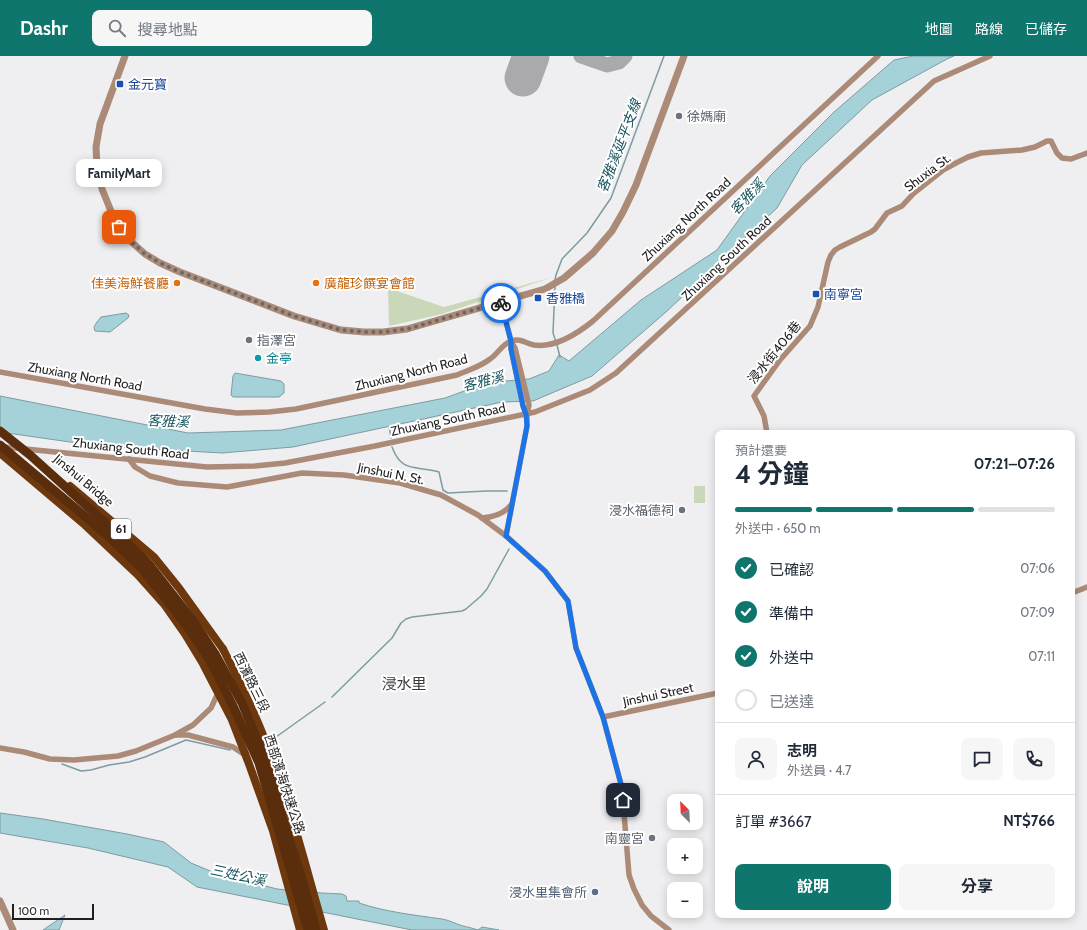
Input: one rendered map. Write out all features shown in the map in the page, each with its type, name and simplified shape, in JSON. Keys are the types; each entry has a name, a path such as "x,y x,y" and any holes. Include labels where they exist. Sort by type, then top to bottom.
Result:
{"highway":[{"name":"Jinshui Bridge","path":"0,431 30,455 148,563 194,622 212,655"},
{"name":"Jinshui Bridge","path":"0,446 106,534 142,569 189,629 212,655"},
{"name":"西部濱海快速公路","path":"212,655 259,763 302,883"},
{"name":"61","path":"302,883 308,930"},
{"name":"61","path":"306,910 316,930"}],"main road":[{"name":"Jinshui Bridge","path":"0,426 154,557 179,588 212,655"},
{"name":"61","path":"0,453 85,525 138,575 164,604 185,634 212,655 218,693 232,720 246,756 273,831 285,874 306,910 324,930"},
{"name":"西濱路三段","path":"212,655 246,698 266,741 281,783 302,883"},
{"name":"61","path":"300,930 306,910 302,883"}],"street":[{"path":"125,56 100,124 96,147 97,166 102,189 113,216 127,238 145,254 180,272 294,316 341,330 364,332 383,332 407,329 545,289 564,278 593,253 612,231 636,185 684,56"},
{"name":"Zhuxiang North Road","path":"0,372 205,409 237,413 269,412 322,404 456,375 477,367 489,360 505,344 511,341 520,340 528,344 537,345 549,344 562,340 583,329 593,321 878,56"},
{"name":"Zhuxiang South Road","path":"0,446 207,467 255,466 285,463 375,446 535,412 590,390 616,373 934,81 990,56"},
{"name":"Shuxia St.","path":"819,300 828,262 835,250 871,232 887,213 902,206 914,193 943,170 968,157 981,154 1022,150 1047,141 1052,142 1057,153 1062,158 1071,159 1087,153"},
{"name":"浸水街406巷","path":"766,430 764,416 754,396 780,360 810,326 819,300"},
{"path":"501,302 526,405 527,426 506,536"},
{"name":"Jinshui N. St.","path":"129,459 134,467 150,476 178,482 226,488 302,473 344,475 400,483 440,495 482,518 506,536 545,571 568,601 576,648 603,717 622,788 629,875 642,905 651,916 669,930"},
{"path":"482,518 500,514 507,510 511,505"},
{"path":"1075,592 1087,587"},
{"path":"0,748 24,752 50,759 74,760 118,756 136,751 175,735 193,725 211,708 218,693"},
{"name":"Jinshui Street","path":"603,717 715,694"},
{"path":"175,735 188,735 233,747 246,756"},
{"path":"0,901 13,930"}],"green space":[{"path":"553,277 442,314 389,326 388,288 444,307"},
{"path":"694,486 705,486 705,503 694,503"}],"water":[{"name":"客雅溪","path":"913,56 954,56 872,100 802,165 777,208 666,312 592,376 533,401 502,402 293,447 222,453 98,446 0,432 0,396 188,433 281,430 445,398 478,386 502,373 506,381 529,379 549,371 559,355 569,361 641,300 717,250 770,176 834,112 894,60"},
{"path":"126,313 129,315 128,318 110,332 95,331 94,327 101,317"},
{"path":"235,373 281,381 284,384 284,393 279,397 233,397 231,395 233,376"},
{"name":"三姓公溪","path":"0,813 43,819 164,842 191,863 227,878 277,889 342,894 346,896 347,901 359,901 359,903 379,909 445,920 478,930 412,930 197,887 168,867 88,848 0,833"},
{"path":"65,915 59,930 43,930"},
{"path":"482,927 499,930 478,930"}],"waterway":[{"name":"客雅溪延平支線","path":"555,280 562,259 587,233 611,198 664,56"},
{"name":"客雅溪延平支線","path":"555,286 553,333 556,342"},
{"name":"客雅溪延平支線","path":"557,345 560,357"},
{"path":"389,426 391,438"},
{"path":"392,447 396,456 405,465 439,472 443,490 448,493 507,491"},
{"path":"332,697 392,638 401,623 406,619 462,611 466,609 487,589 509,549"},
{"path":"276,737 325,702"},
{"path":"62,764 81,771 91,770 145,757 186,740 230,750"}],"taxiway":[{"path":"581,56 607,65 619,62 625,56"}],"runway":[{"path":"523,78 531,56"}],"way so far":[{"path":"119,227 127,238 145,254 160,263 294,316 341,330 383,332 407,329 501,303"}],"place":[{"name":"金元寶","path":"120,84"},
{"name":"徐媽廟","path":"679,116"},
{"name":"FamilyMart","path":"119,227"},
{"name":"佳美海鮮餐廳","path":"177,283"},
{"name":"廣龍珍饌宴會館","path":"316,283"},
{"name":"南寧宮","path":"816,294"},
{"name":"香雅橋","path":"538,298"},
{"name":"指澤宮","path":"249,340"},
{"name":"金亭","path":"258,358"},
{"name":"浸水福德祠","path":"682,510"},
{"name":"南靈宮","path":"652,838"},
{"name":"浸水里集會所","path":"595,892"}],"district":[{"name":"浸水里","path":"404,684"}],"route":[{"path":"501,303 511,341 511,349 526,414 527,426 506,536 545,571 568,601 576,648 603,717 622,788 623,800"}]}
